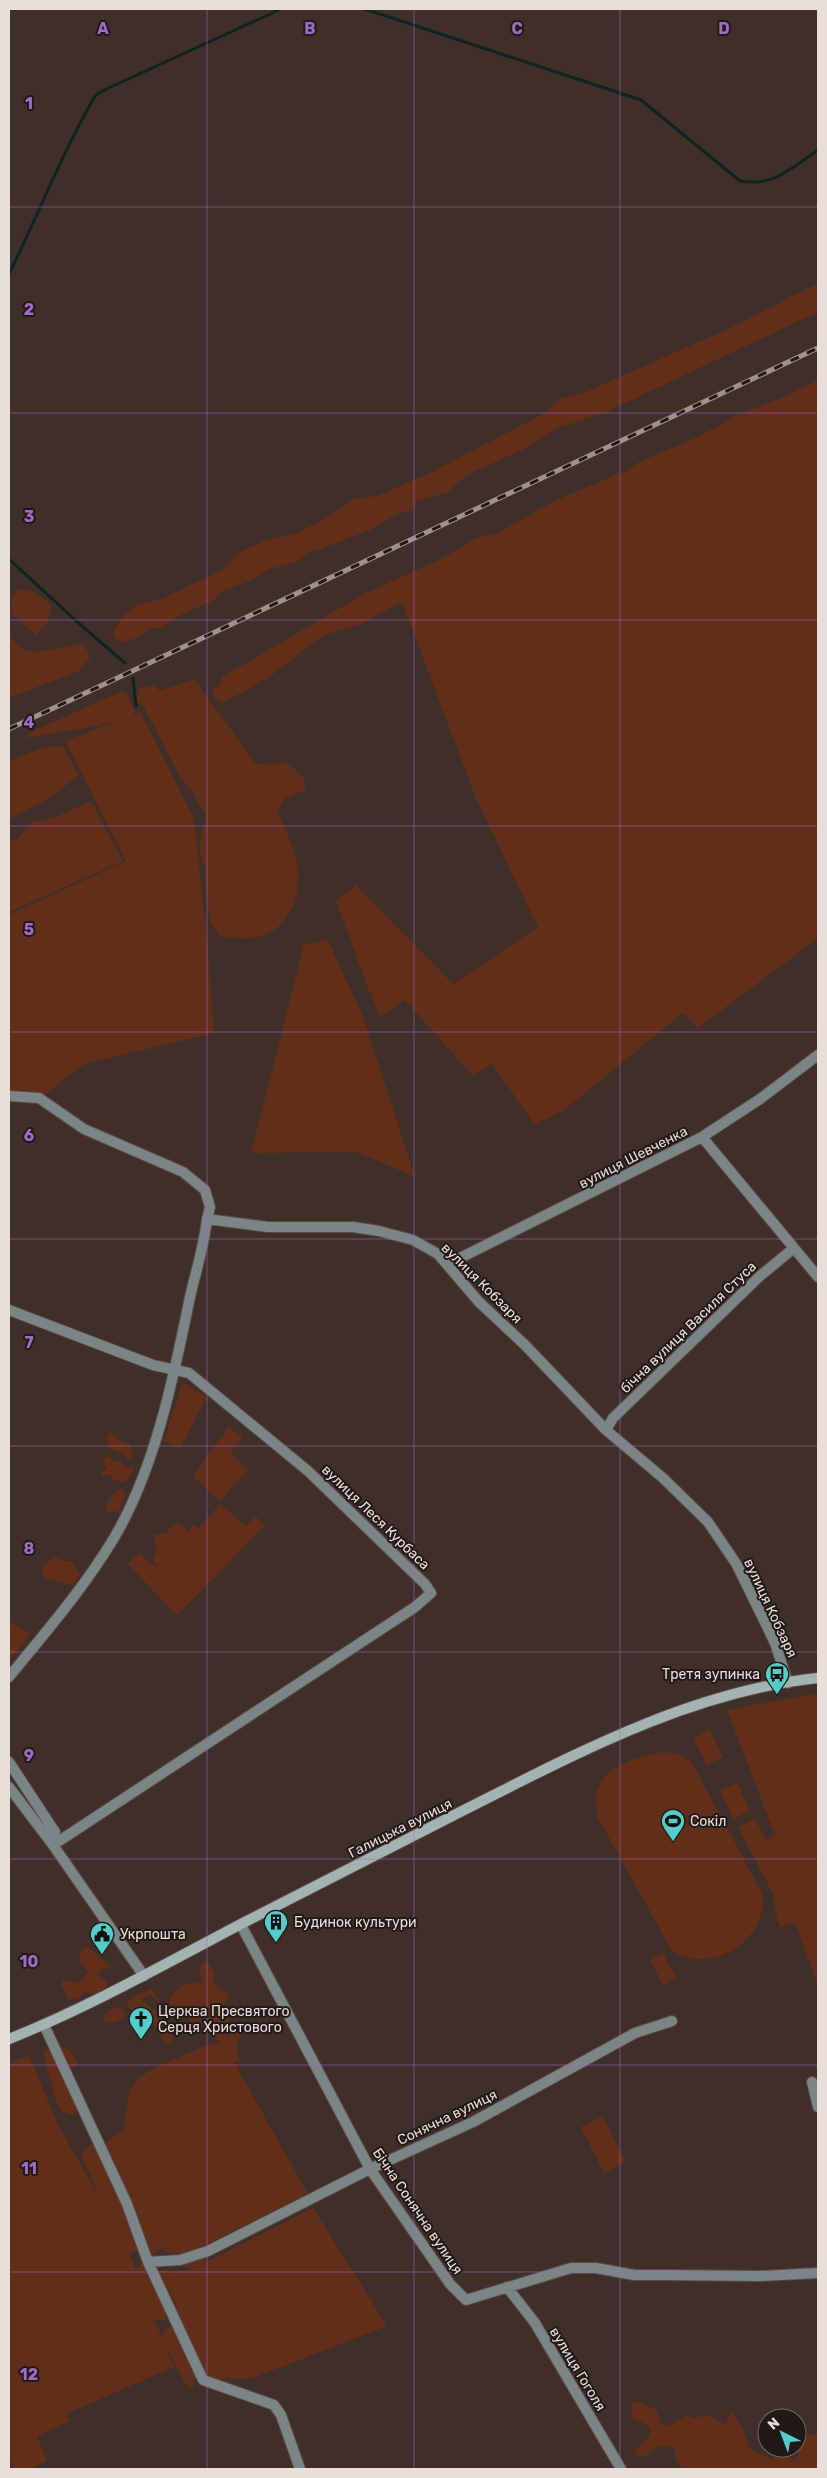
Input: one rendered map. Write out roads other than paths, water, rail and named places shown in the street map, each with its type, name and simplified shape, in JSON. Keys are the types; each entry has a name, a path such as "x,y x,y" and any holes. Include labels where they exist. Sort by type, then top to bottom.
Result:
{"street":[{"name":"вулиця Шевченка","path":"448,1264 702,1137 760,1099 818,1055"},
{"path":"9,1096 39,1098 84,1130 184,1172 205,1190 210,1207 176,1370 146,1464 121,1524 74,1596 9,1677"},
{"path":"702,1137 818,1277"},
{"name":"вулиця Кобзаря","path":"207,1219 268,1227 352,1227 379,1231 413,1240 438,1254 479,1302 526,1346 606,1430 663,1478 708,1522 738,1565 775,1643 788,1683"},
{"name":"бічна вулиця Василя Стуса","path":"606,1430 613,1418 760,1276 794,1248"},
{"name":"вулиця Леся Курбаса","path":"9,1310 120,1354 153,1365 189,1373 308,1471 425,1584 431,1593 415,1607 53,1845"},
{"name":"Галицька вулиця","path":"9,2039 44,2025 144,1976 613,1737 722,1696 818,1678"},
{"path":"9,1762 55,1832 53,1845"},
{"path":"9,1787 53,1845 144,1976"},
{"name":"Бічна Сонячна вулиця","path":"241,1925 370,2169 450,2284 466,2300 571,2268 596,2268 634,2274 662,2275 760,2276 818,2273"},
{"name":"Сонячна вулиця","path":"148,2262 180,2260 208,2251 370,2169 473,2122 635,2033 672,2021"},
{"path":"44,2025 127,2204 148,2262 202,2380 274,2405 281,2415 300,2469"},
{"path":"812,2082 818,2107"},
{"name":"вулиця Гоголя","path":"507,2287 535,2323 621,2469"}],"waterway":[{"path":"9,274 61,162 95,96 102,91 281,9"},
{"path":"365,9 641,100 740,181 752,182 773,179 818,150"},
{"path":"9,559 125,663"},
{"path":"133,678 136,706"}],"railway":[{"path":"9,729 818,348"}],"place":[{"name":"Третя зупинка","path":"777,1695"},
{"name":"Сокіл","path":"673,1842"},
{"name":"Будинок культури","path":"276,1943"},
{"name":"Укрпошта","path":"102,1955"},
{"name":"Церква Пресвятого Серця Христового","path":"141,2040"}]}
